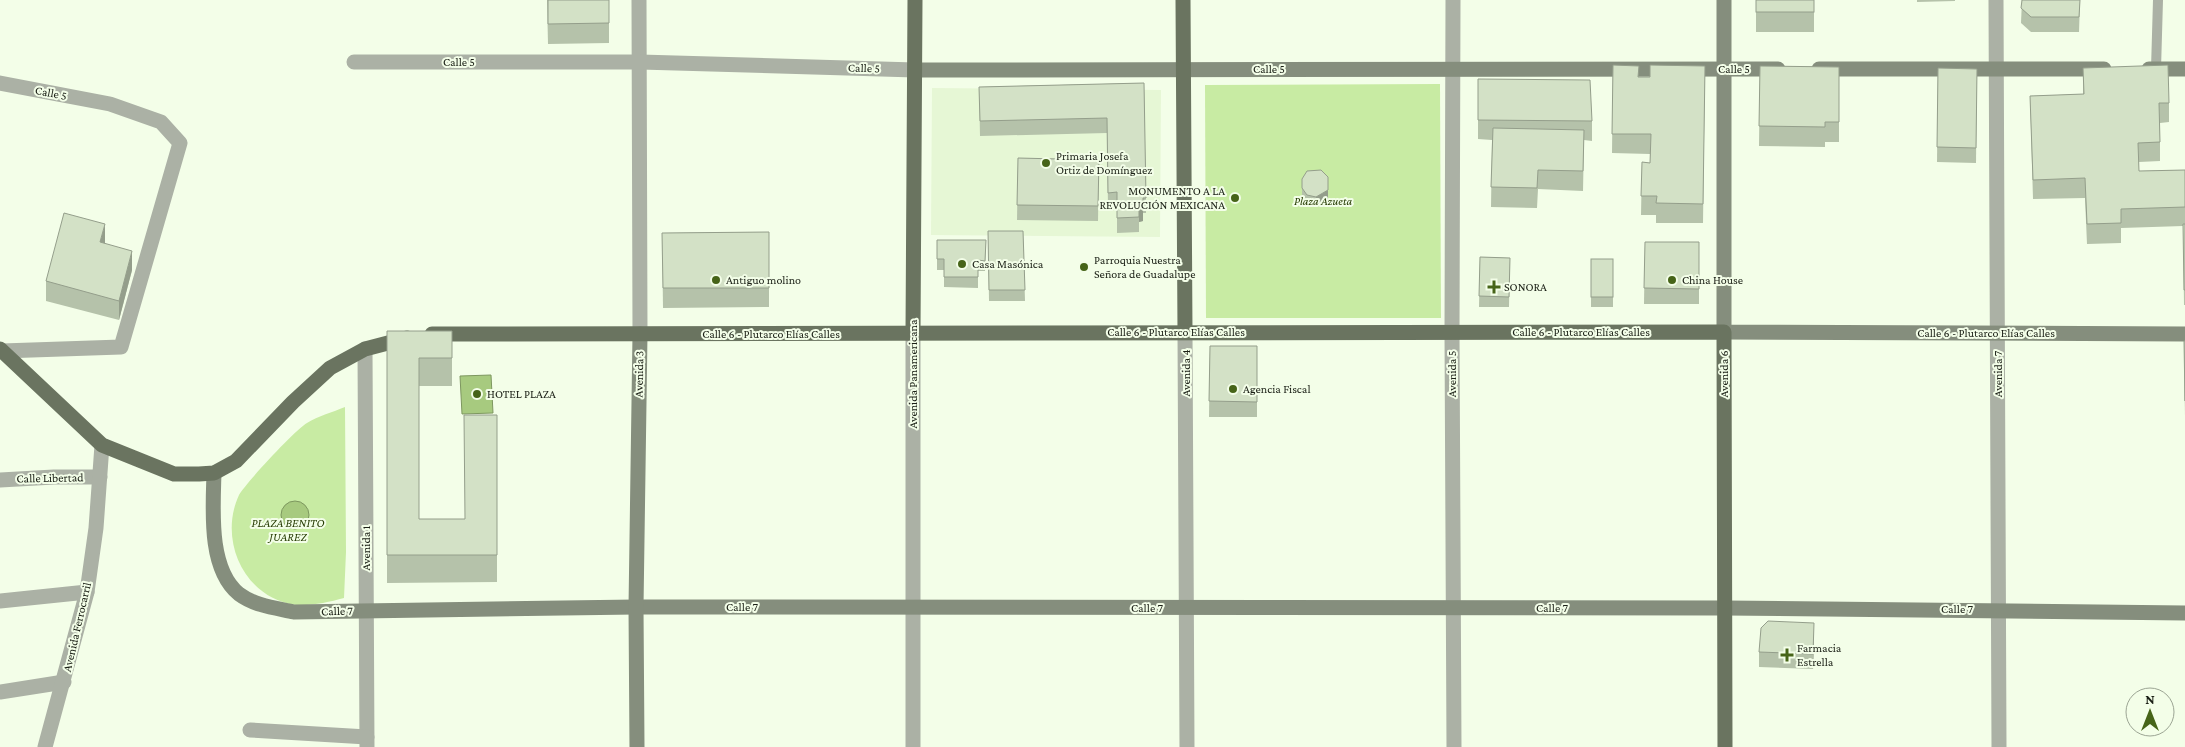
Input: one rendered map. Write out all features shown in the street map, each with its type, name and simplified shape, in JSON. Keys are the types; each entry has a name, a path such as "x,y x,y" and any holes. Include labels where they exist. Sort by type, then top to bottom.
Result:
{"main road":[{"name":"Avenida Panamericana","path":"914,333 915,0"},
{"name":"Avenida 4","path":"1183,0 1185,332"},
{"name":"Calle 6 - Plutarco Elías Calles","path":"214,473 236,461 293,402 330,368 366,349 395,340 437,334 1724,332"},
{"name":"Avenida 6","path":"1724,332 1725,747"},
{"path":"1,350 102,445 174,474 214,473"}],"street":[{"name":"Avenida 3","path":"637,747 636,607 640,334 639,0"},
{"name":"Avenida 5","path":"1453,0 1454,747"},
{"name":"Avenida 6","path":"1724,0 1724,332"},
{"name":"Avenida 7","path":"1996,0 1999,747"},
{"name":"Calle 5","path":"354,62 640,62 915,70 2116,70"},
{"path":"2136,70 2185,70"},
{"name":"Calle 5","path":"0,83 110,104 161,122 180,143 121,347 1,350"},
{"name":"Avenida 4","path":"1185,332 1188,608 1187,747"},
{"name":"Calle 6 - Plutarco Elías Calles","path":"1724,332 2185,334"},
{"name":"Avenida Panamericana","path":"913,747 911,608 914,333"},
{"name":"Avenida 1","path":"366,349 367,742"},
{"name":"Avenida Ferrocarril","path":"45,747 87,592 102,445"},
{"name":"Calle 7","path":"214,473 213,518 217,552 224,576 239,594 261,605 294,612 636,607 1725,608 2185,612"},
{"name":"Calle Libertad","path":"0,480 100,477"},
{"path":"0,601 87,592"},
{"path":"0,692 64,682"},
{"path":"250,730 367,742"}],"lane":[{"path":"2156,70 2158,0"}],"shaded area":[{"name":"Primaria Josefa Ortiz de Domínguez","path":"932,88 1161,90 1160,237 931,235"},
{"name":"HOTEL PLAZA","path":"491,375 493,413 462,414 460,376"},
{"path":"295,501 305,505 309,515 305,525 295,529 285,525 281,515 285,505"}],"green space":[{"name":"Plaza Azueta","path":"1440,84 1441,318 1206,318 1205,85"},
{"name":"PLAZA BENITO JUAREZ","path":"345,407 346,552 344,598 302,605 278,600 262,591 250,579 240,564 234,548 233,512 239,495 251,480 301,427 316,418"}],"building":[{"path":"548,0 609,0 609,23 548,24"},
{"path":"1756,0 1814,0 1814,12 1756,12"},
{"path":"2022,0 2080,0 2079,17 2031,17 2021,8"},
{"path":"1613,65 1639,66 1638,77 1650,77 1650,65 1705,66 1703,204 1656,203 1657,196 1641,196 1642,162 1650,163 1651,134 1612,134"},
{"path":"2168,65 2169,103 2159,103 2160,142 2138,143 2139,171 2185,170 2185,207 2121,209 2121,223 2087,224 2085,178 2033,180 2030,96 2084,94 2083,68"},
{"path":"1760,66 1839,67 1839,122 1825,122 1825,127 1759,126"},
{"path":"1938,68 1977,69 1976,148 1937,147"},
{"path":"1478,79 1590,80 1592,121 1478,120"},
{"path":"1144,83 1146,198 1143,198 1143,206 1139,207 1139,217 1117,218 1117,192 1108,193 1107,118 980,121 979,87"},
{"path":"1493,128 1584,130 1583,171 1538,170 1537,188 1491,187"},
{"path":"1018,158 1099,160 1098,206 1017,205"},
{"path":"1321,170 1328,177 1328,190 1316,197 1307,195 1302,188 1302,179 1307,171"},
{"path":"64,213 105,224 100,242 132,251 119,301 46,281"},
{"path":"2183,224 2185,224 2185,290 2184,290"},
{"path":"988,231 1023,231 1025,290 989,290"},
{"name":"Antiguo molino","path":"769,232 769,288 663,288 662,233"},
{"name":"Casa Masónica","path":"937,240 986,240 985,261 978,260 978,277 944,277 944,259 937,259"},
{"name":"China House","path":"1645,242 1699,242 1699,289 1644,288"},
{"name":"SONORA","path":"1480,257 1510,258 1509,297 1479,296"},
{"path":"1591,259 1613,259 1613,297 1591,297"},
{"name":"HOTEL PLAZA","path":"387,331 452,331 452,358 419,358 419,519 465,519 464,415 497,415 497,555 387,555"},
{"path":"2184,341 2185,341 2185,401"},
{"name":"Agencia Fiscal","path":"1210,346 1257,346 1257,402 1209,401"},
{"path":"1768,621 1814,623 1813,654 1759,652 1761,628"}],"place":[{"name":"Primaria Josefa Ortiz de Domínguez","path":"1046,163"},
{"name":"MONUMENTO A LA REVOLUCIÓN MEXICANA","path":"1235,198"},
{"name":"Casa Masónica","path":"962,264"},
{"name":"Parroquia Nuestra Señora de Guadalupe","path":"1084,267"},
{"name":"Antiguo molino","path":"716,280"},
{"name":"China House","path":"1672,280"},
{"name":"SONORA","path":"1494,287"},
{"name":"Agencia Fiscal","path":"1233,389"},
{"name":"HOTEL PLAZA","path":"477,394"},
{"name":"Farmacia Estrella","path":"1787,655"}]}
